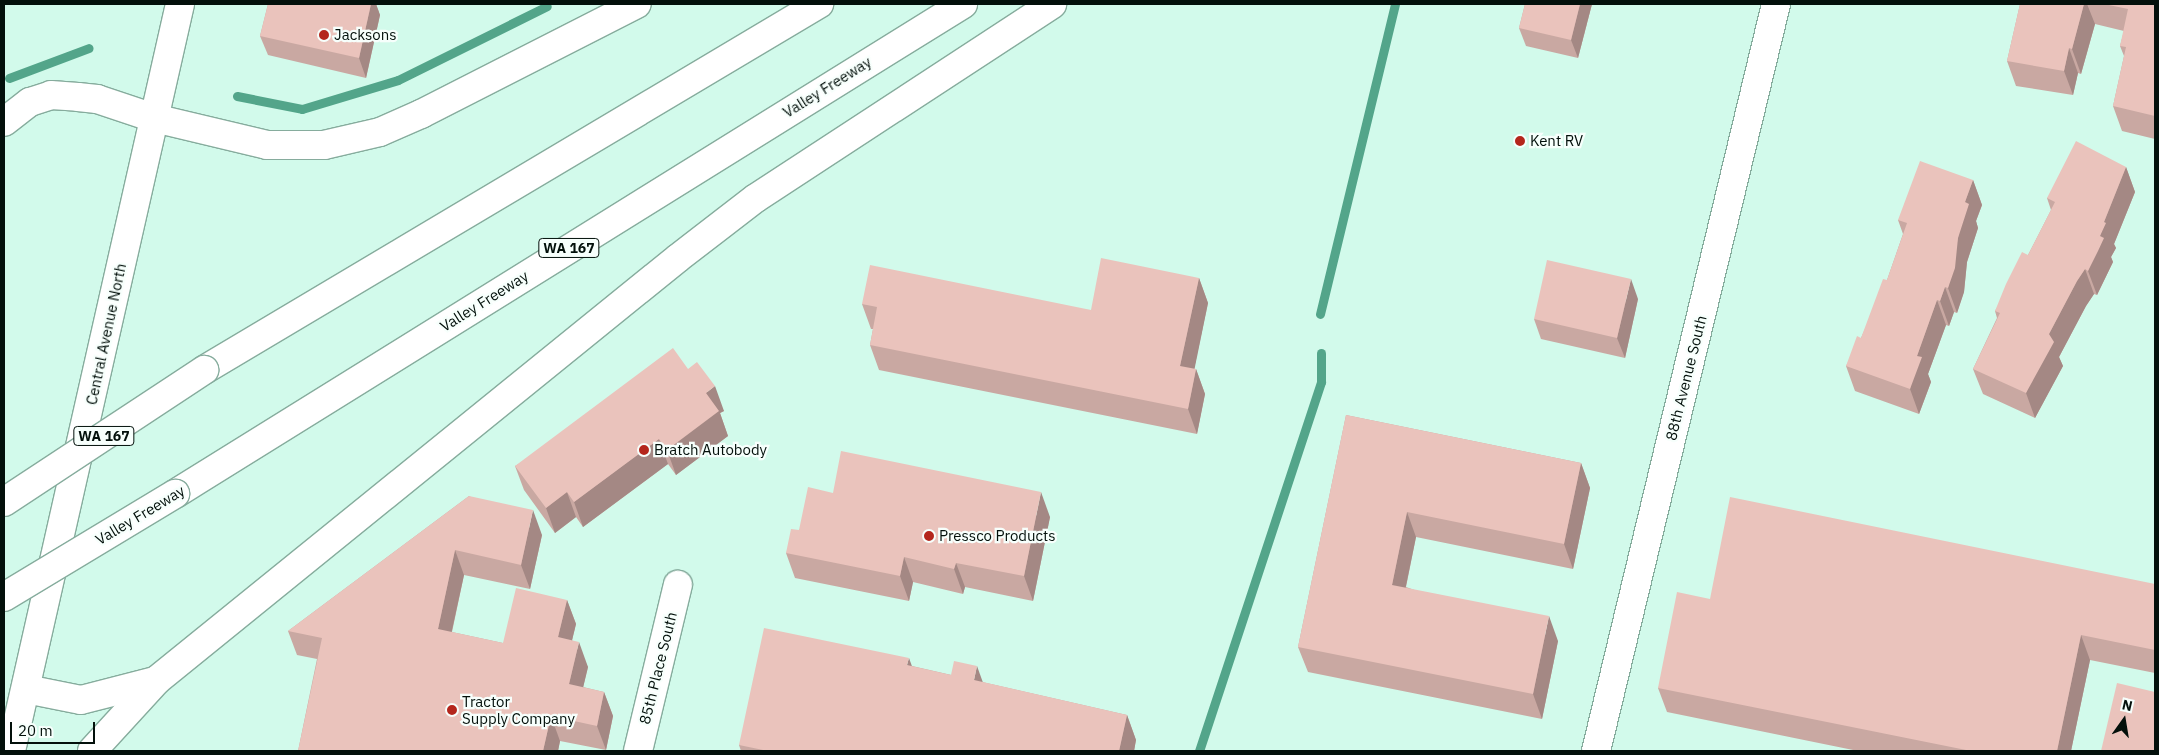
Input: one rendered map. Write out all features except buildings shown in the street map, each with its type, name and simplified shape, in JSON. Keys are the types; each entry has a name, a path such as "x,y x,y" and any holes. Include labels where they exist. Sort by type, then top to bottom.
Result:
{"main road":[{"name":"Central Avenue North","path":"11,751 180,4"},
{"path":"4,122 30,102 51,95 97,99 154,118 267,145 315,146 352,139 421,114 637,4"},
{"name":"WA 167","path":"4,502 204,370 819,4"},
{"name":"Valley Freeway","path":"4,597 175,494 963,4"},
{"path":"92,751 157,680 309,554 756,198 1052,4"},
{"name":"88th Avenue South","path":"1596,751 1776,4"},
{"name":"85th Place South","path":"638,751 678,585"},
{"path":"26,689 81,700 157,680"}],"waterway":[{"path":"1320,314 1395,4"},
{"path":"237,96 302,109 398,80 547,6"},
{"path":"9,78 89,48"},
{"path":"1199,751 1321,382 1321,353"}],"place":[{"name":"Jacksons","path":"324,35"},
{"name":"Kent RV","path":"1520,141"},
{"name":"Bratch Autobody","path":"644,450"},
{"name":"Pressco Products","path":"929,536"},
{"name":"Tractor Supply Company","path":"452,710"}]}
